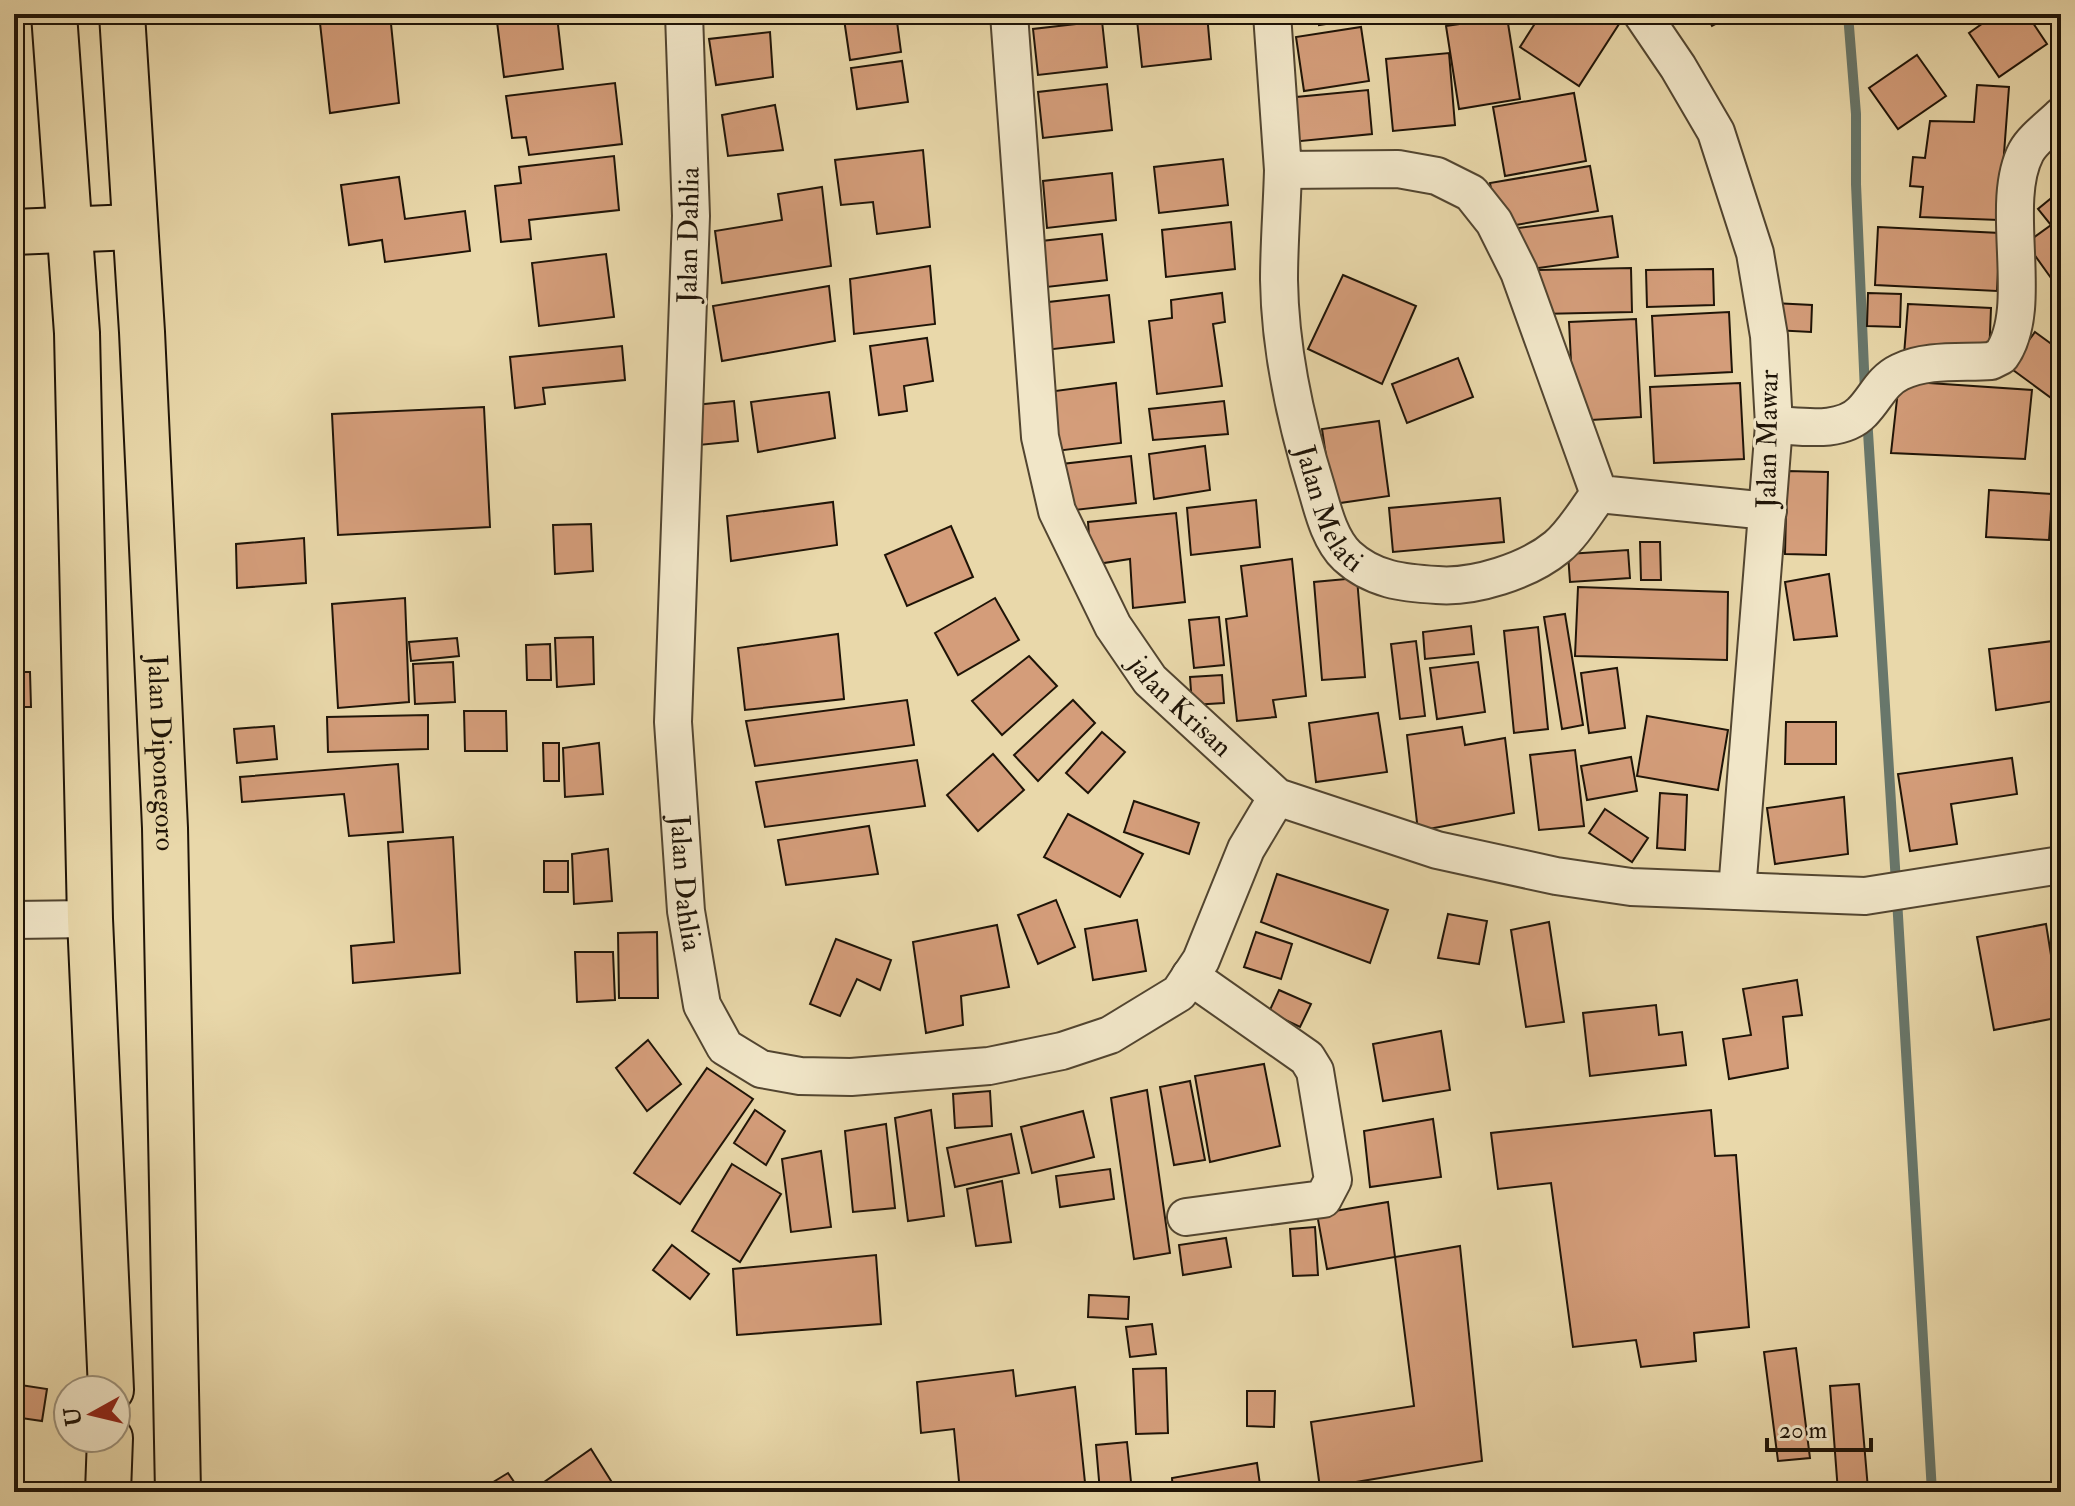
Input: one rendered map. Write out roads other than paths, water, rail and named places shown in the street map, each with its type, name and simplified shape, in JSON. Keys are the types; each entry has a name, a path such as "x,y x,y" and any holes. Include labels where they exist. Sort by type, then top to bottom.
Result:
{"main road":[{"path":"54,14 77,333 90,919 110,1374"},
{"name":"Jalan Diponegoro","path":"122,14 142,332 165,828 178,1492"},
{"path":"14,232 133,227"},
{"path":"108,1492 109,1454"}],"street":[{"name":"Jalan Dahlia","path":"684,14 691,216 673,722 686,911 702,1005 725,1047 761,1069 800,1076 851,1077 989,1066 1062,1051 1110,1035 1156,1010 1179,993 1201,960 1246,849 1277,797"},
{"name":"jalan Krisan","path":"1009,14 1040,437 1057,511 1113,626 1150,680 1277,797 1437,850 1556,876 1631,887 1874,895 2061,865"},
{"name":"Jalan Melati","path":"1272,14 1283,170 1279,283 1286,356 1305,452 1325,519 1344,554 1373,575 1402,583 1451,586 1480,581 1518,568 1558,547 1599,494"},
{"name":"Jalan Mawar","path":"1642,14 1716,132 1734,182 1765,292 1774,425 1757,600 1737,891"},
{"path":"1774,425 1839,424 1863,412 1877,389 1900,372 1916,366 1991,361 2005,350 2013,319 2018,182 2026,151 2061,116"},
{"path":"1283,170 1398,169 1437,176 1471,193 1494,222 1519,272 1599,494 1768,511"},
{"path":"14,920 90,919"},
{"path":"1186,1217 1323,1199 1333,1180 1321,1091 1307,1058 1190,976"}],"waterway":[{"path":"1848,14 1856,114 1865,392"},
{"path":"1867,416 1896,883"},
{"path":"1897,899 1932,1492"}]}
